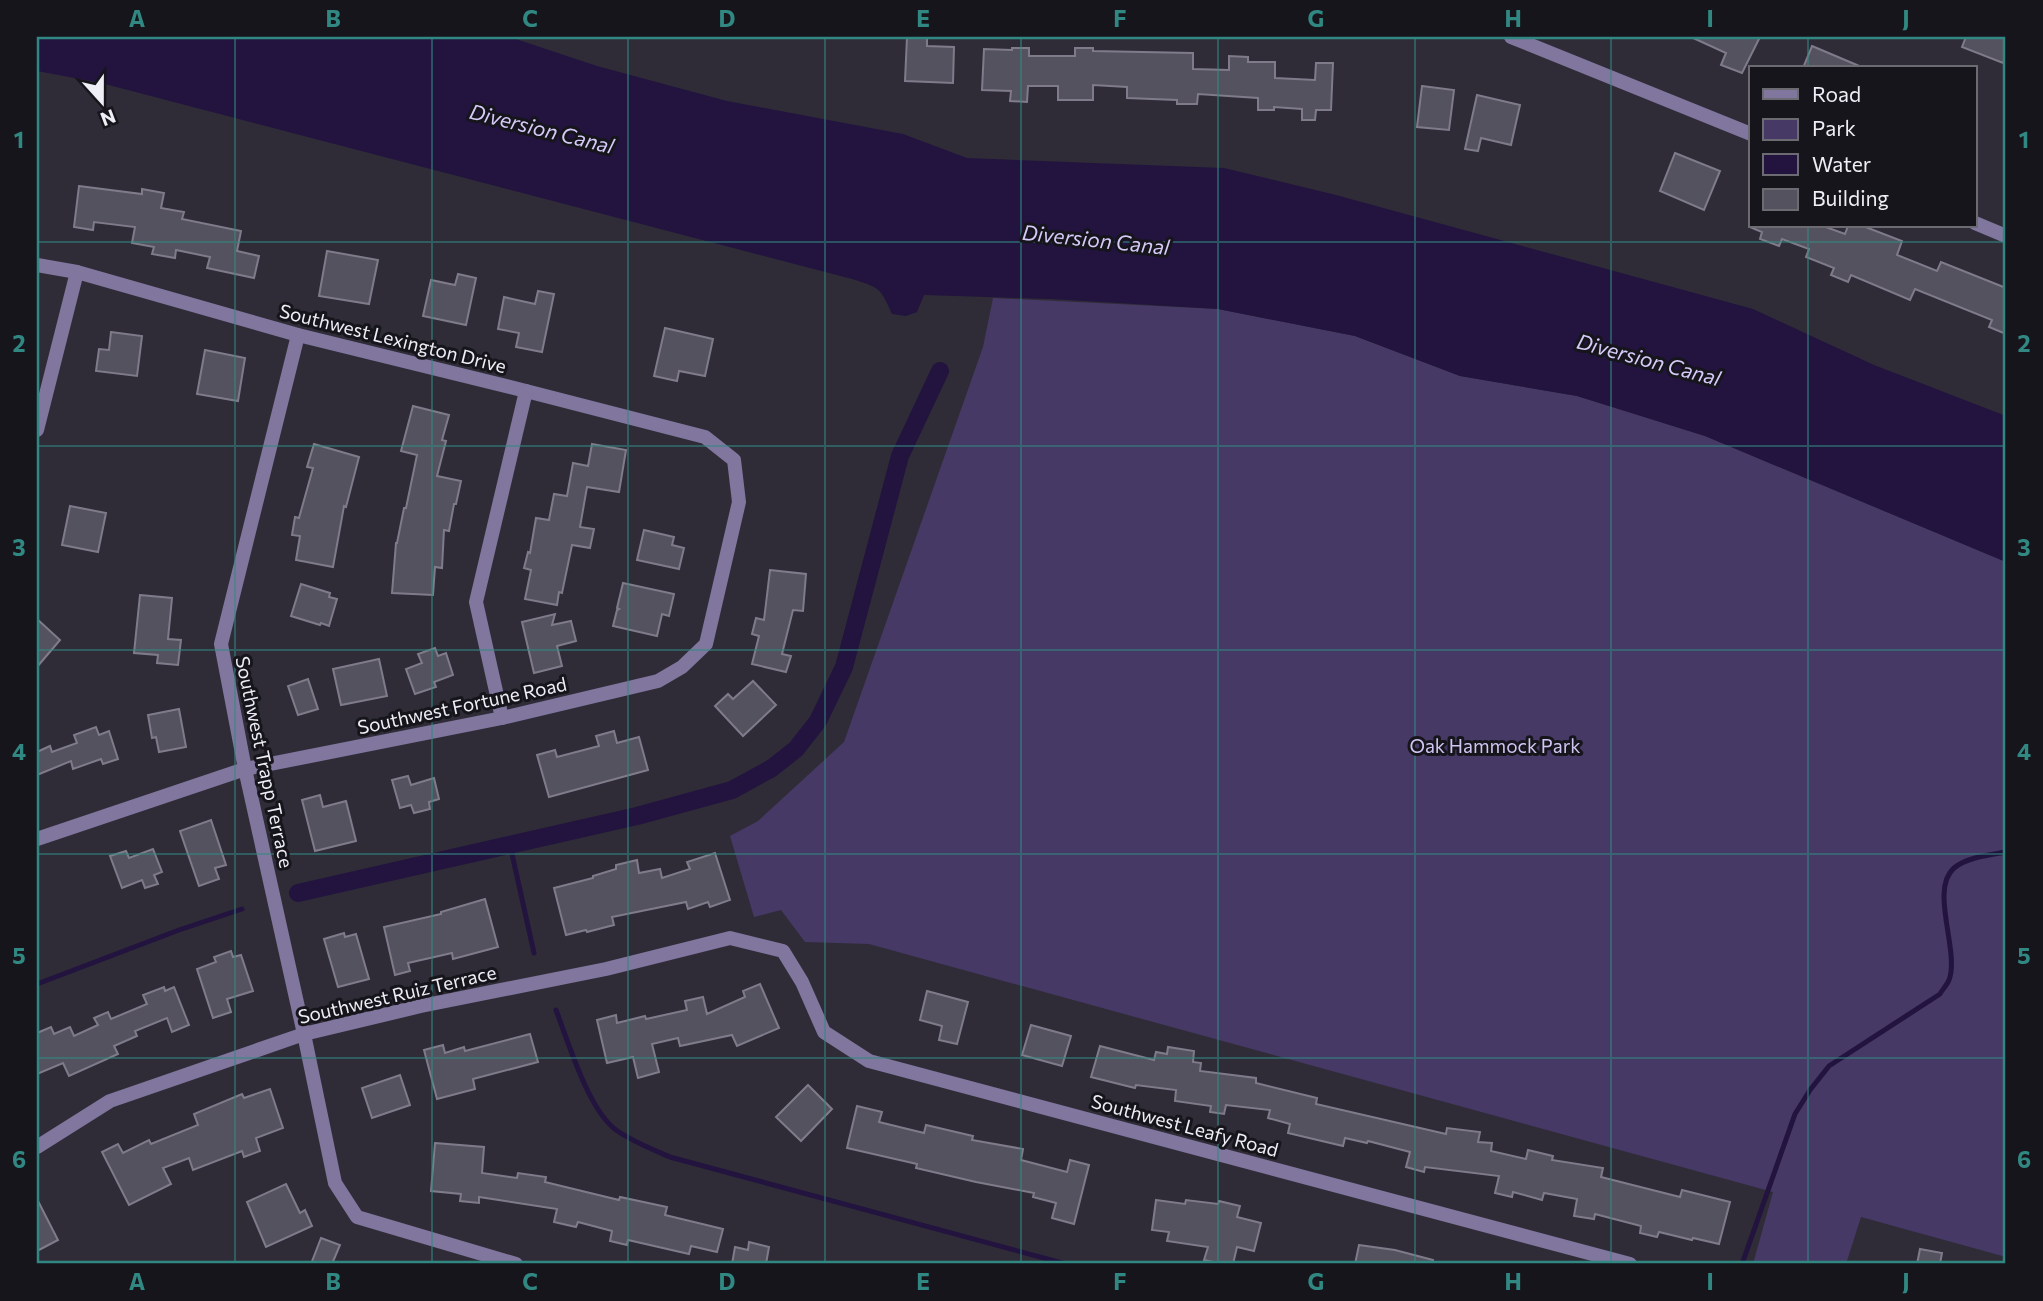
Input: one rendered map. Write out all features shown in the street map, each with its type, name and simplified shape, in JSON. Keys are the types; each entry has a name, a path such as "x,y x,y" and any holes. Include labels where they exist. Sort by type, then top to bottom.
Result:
{"street":[{"path":"1511,37 1749,133"},
{"path":"1976,223 2006,236"},
{"name":"Southwest Lexington Drive","path":"37,265 77,272 298,335 705,438 734,460"},
{"path":"37,430 77,272"},
{"name":"Southwest Trapp Terrace","path":"298,335 221,644 245,769 335,1183 356,1217 516,1264"},
{"path":"502,718 476,601 526,391"},
{"name":"Southwest Fortune Road","path":"37,839 245,769 502,718 658,681 682,667 706,644 739,502 734,460"},
{"name":"Southwest Ruiz Terrace","path":"37,1147 110,1101 304,1034 421,1006 606,969 730,938 783,951"},
{"name":"Southwest Leafy Road","path":"783,951 802,982 824,1032 869,1061 1630,1264"}],"green space":[{"name":"Oak Hammock Park","path":"993,298 1218,309 1355,336 1460,376 1577,396 1705,436 2006,562 2006,1257 1861,1217 1846,1264 1753,1264 1773,1192 869,944 805,942 781,910 754,917 730,836 758,821 844,742 983,347"}],"water":[{"name":"Diversion Canal","path":"37,37 510,37 597,66 727,101 903,134 967,158 1224,168 1336,195 1753,309 1874,365 2006,416 2006,562 1705,436 1577,396 1460,376 1355,336 1218,309 1051,299 924,295 917,312 906,316 892,314 878,290 852,279 101,83 37,71"}],"building":[{"path":"907,37 927,37 927,46 954,47 953,83 905,81"},
{"path":"1691,37 1760,37 1742,73 1721,65 1726,53"},
{"path":"1966,37 2006,37 2003,63 1962,47"},
{"path":"1812,46 1859,66 1804,66"},
{"path":"1029,48 1029,56 1075,56 1075,48 1093,48 1093,51 1193,53 1193,69 1229,70 1229,56 1248,57 1248,62 1275,62 1275,78 1315,80 1316,63 1333,63 1331,110 1316,110 1315,120 1302,120 1302,109 1274,107 1274,110 1258,110 1258,98 1198,94 1197,104 1177,104 1177,100 1127,98 1127,87 1093,85 1093,100 1058,100 1058,86 1028,86 1027,102 1010,101 1011,91 982,90 984,49"},
{"path":"1422,86 1454,90 1449,130 1417,127"},
{"path":"1477,95 1520,105 1511,145 1481,138 1478,151 1465,149"},
{"path":"1675,153 1720,171 1704,210 1660,191"},
{"path":"79,186 142,194 142,189 164,193 161,208 184,212 182,219 241,231 237,251 259,256 254,278 207,268 210,257 176,250 175,258 152,254 154,247 132,243 135,227 94,222 93,230 74,227"},
{"path":"1752,228 1828,228 1845,234 1847,228 1868,228 1902,241 1897,255 1937,271 1941,262 2006,288 2006,334 1989,327 1992,320 1915,289 1910,300 1851,275 1848,282 1831,275 1834,268 1806,257 1809,249 1782,239 1779,246 1760,239 1762,232"},
{"path":"327,251 378,260 369,304 319,296"},
{"path":"458,274 476,278 466,325 423,316 431,280 455,285"},
{"path":"538,291 554,294 542,352 516,347 519,333 498,329 504,297 535,304"},
{"path":"665,328 713,339 705,376 679,371 677,381 654,376"},
{"path":"111,332 142,336 137,376 96,371 99,349 109,350"},
{"path":"205,350 245,358 238,401 197,394"},
{"path":"413,406 449,415 437,476 461,481 449,531 444,530 442,568 435,567 433,595 392,593 396,543 417,455 401,451"},
{"path":"314,444 359,457 346,507 344,506 333,567 296,560 300,536 292,535 295,517 299,518 313,468 307,467"},
{"path":"592,444 626,450 619,492 587,487 580,527 594,529 590,548 572,545 557,605 525,599 531,570 524,568 528,552 530,553 536,518 549,520 554,494 567,496 573,463 588,466"},
{"path":"70,506 106,513 98,552 62,545"},
{"path":"644,530 674,537 672,545 684,548 679,569 637,560"},
{"path":"770,570 806,574 803,611 793,610 782,654 791,656 786,672 752,664 759,636 752,634 756,618 764,620"},
{"path":"623,583 674,594 669,616 662,614 657,636 613,626"},
{"path":"301,584 330,593 329,597 337,599 329,626 291,616"},
{"path":"140,595 172,598 168,639 181,640 178,665 157,663 158,655 134,653"},
{"path":"555,614 552,625 571,621 576,641 557,646 562,666 534,673 522,622"},
{"path":"37,619 60,640 37,667"},
{"path":"435,648 438,656 446,653 453,675 434,682 436,687 415,694 406,669 422,663 418,654"},
{"path":"379,659 387,696 341,705 333,669"},
{"path":"308,679 318,709 298,715 288,686"},
{"path":"753,681 776,705 743,736 715,706 728,694 733,699"},
{"path":"179,709 186,747 159,752 156,737 152,738 148,715"},
{"path":"96,727 99,735 109,731 118,759 103,764 101,759 73,769 71,761 37,775 37,752 50,746 52,752 77,743 74,735"},
{"path":"614,731 617,743 639,737 648,770 549,797 537,755 555,750 557,757 599,746 596,736"},
{"path":"408,776 411,785 434,778 439,799 429,802 430,809 414,813 411,805 400,808 392,780"},
{"path":"320,795 323,807 346,801 356,841 315,851 302,800"},
{"path":"211,820 226,865 215,868 219,879 199,886 180,831"},
{"path":"153,849 162,872 154,875 158,884 145,888 142,880 122,888 110,856 126,851 129,858"},
{"path":"715,853 730,900 710,907 708,902 688,909 686,902 612,917 614,925 566,935 554,888 593,878 616,869 616,865 637,860 639,873 660,869 662,878 690,869 687,862"},
{"path":"485,899 498,947 453,959 452,953 408,963 410,971 395,975 384,927 441,914"},
{"path":"344,933 345,937 356,934 369,979 338,987 324,939"},
{"path":"231,951 233,957 241,955 253,991 227,999 231,1012 213,1018 197,969 216,962 214,957"},
{"path":"760,984 779,1028 737,1046 732,1035 680,1046 678,1038 652,1044 659,1072 638,1078 633,1057 607,1063 597,1020 616,1015 617,1023 645,1016 646,1019 687,1010 685,1001 703,997 707,1014 745,997 743,991"},
{"path":"164,987 165,991 174,987 189,1025 172,1032 167,1018 135,1031 137,1036 114,1046 118,1054 69,1076 63,1063 37,1074 37,1033 51,1027 54,1034 70,1027 74,1036 98,1025 94,1018 108,1012 111,1019 147,1004 143,995"},
{"path":"927,991 968,1002 957,1044 939,1040 942,1026 920,1020"},
{"path":"1031,1025 1071,1036 1062,1066 1022,1055"},
{"path":"530,1034 538,1062 473,1079 475,1089 437,1099 424,1050 443,1045 445,1053 464,1047 465,1051"},
{"path":"1100,1046 1154,1060 1156,1052 1167,1054 1168,1047 1194,1051 1193,1062 1201,1063 1200,1071 1256,1078 1256,1083 1317,1098 1316,1104 1446,1134 1447,1128 1480,1132 1478,1142 1492,1143 1491,1151 1526,1159 1528,1150 1553,1156 1552,1160 1603,1168 1601,1177 1680,1197 1682,1190 1730,1202 1719,1244 1659,1232 1657,1237 1640,1233 1641,1226 1595,1214 1594,1219 1574,1216 1577,1199 1544,1193 1542,1200 1513,1192 1512,1197 1495,1193 1499,1176 1425,1167 1424,1172 1406,1167 1410,1152 1368,1141 1367,1143 1345,1138 1343,1146 1288,1133 1290,1124 1268,1118 1270,1110 1226,1105 1224,1114 1210,1112 1211,1106 1175,1101 1176,1090 1136,1085 1135,1088 1091,1077"},
{"path":"400,1075 410,1105 372,1118 362,1088"},
{"path":"808,1085 832,1109 801,1141 776,1117"},
{"path":"270,1089 283,1128 256,1138 260,1151 244,1157 242,1151 193,1170 189,1158 163,1168 171,1184 129,1205 102,1152 118,1144 123,1153 149,1140 151,1144 198,1125 194,1114 242,1094 244,1098"},
{"path":"857,1106 882,1112 879,1122 924,1133 926,1125 973,1136 972,1140 1023,1149 1021,1160 1067,1172 1070,1160 1089,1165 1074,1224 1052,1218 1056,1203 1033,1197 1034,1193 916,1168 917,1164 847,1148"},
{"path":"435,1143 484,1147 482,1173 517,1178 518,1173 546,1177 545,1182 619,1200 620,1197 667,1207 665,1215 723,1229 717,1252 691,1246 689,1254 628,1240 627,1245 610,1241 612,1231 578,1222 576,1227 554,1222 557,1209 479,1197 479,1203 460,1201 461,1194 431,1191"},
{"path":"286,1184 300,1213 305,1210 312,1226 266,1247 247,1202"},
{"path":"37,1199 58,1240 37,1251"},
{"path":"1156,1200 1185,1204 1186,1200 1218,1204 1219,1201 1240,1206 1237,1217 1261,1223 1254,1251 1237,1247 1233,1264 1222,1264 1204,1260 1208,1247 1167,1241 1169,1232 1152,1230"},
{"path":"321,1238 340,1245 332,1264 311,1264"},
{"path":"749,1242 769,1247 766,1264 732,1264 735,1247 748,1250"},
{"path":"1359,1245 1395,1250 1433,1260 1432,1264 1355,1264"},
{"path":"1920,1249 1942,1253 1940,1264 1917,1264"}],"waterway":[{"path":"298,893 637,816 732,790 772,768 796,749 818,721 844,667 900,456 940,371"},
{"path":"510,845 534,953"},
{"path":"1742,1264 1795,1114 1810,1090 1829,1066 1940,994 1949,980 1951,968 1944,905 1947,878 1954,868 1965,861 2006,852"},
{"path":"37,984 242,909"},
{"path":"556,1010 580,1075 597,1107 616,1130 636,1142 670,1157 1066,1264"}]}
